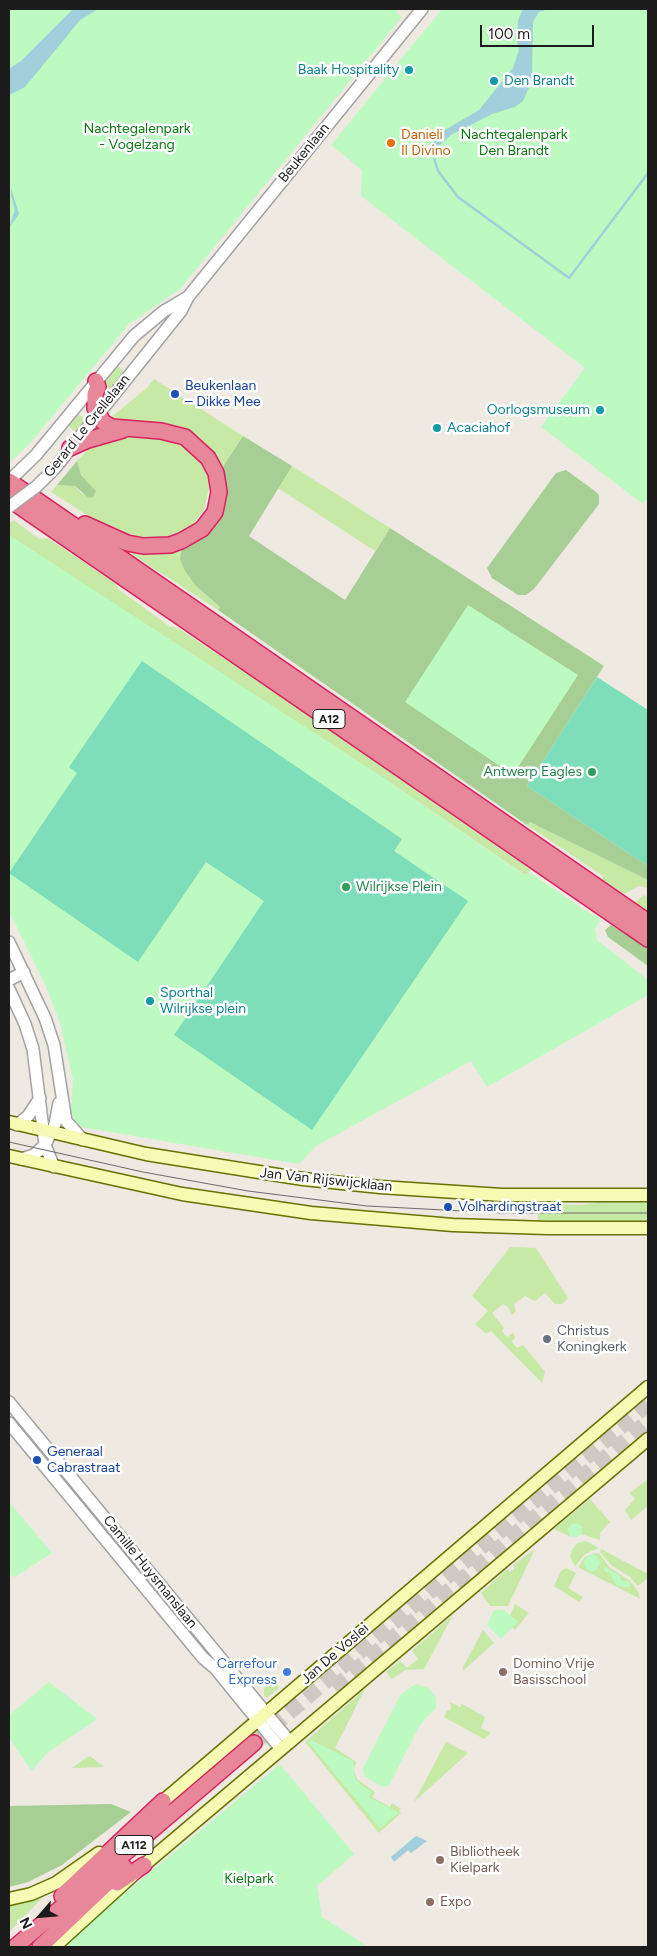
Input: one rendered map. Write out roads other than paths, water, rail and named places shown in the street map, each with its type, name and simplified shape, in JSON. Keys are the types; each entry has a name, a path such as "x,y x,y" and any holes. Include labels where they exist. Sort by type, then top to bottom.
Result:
{"highway":[{"path":"69,523 84,523 128,543 155,546 182,541 202,529 216,507 219,492 216,473 208,458 185,437 161,431 112,427 103,422 98,414 94,400 98,387 96,381"},
{"path":"70,448 88,440 132,428"},
{"name":"A12","path":"9,481 648,922"},
{"name":"A12","path":"9,499 648,939"},
{"name":"A112","path":"14,1947 257,1746 121,1869 40,1947"},
{"path":"14,1947 85,1872 163,1801"},
{"path":"71,1916 144,1865"}],"main road":[{"name":"Jan Van Rijswijcklaan","path":"13,1124 180,1160 252,1172 380,1187 533,1196 648,1195"},
{"path":"15,1158 182,1194 346,1216 453,1225 547,1228 648,1228"},
{"name":"Jan De Voslei","path":"9,1899 31,1894 70,1874 124,1835 648,1387"},
{"path":"54,1947 144,1865 648,1439"}],"street":[{"name":"Beukenlaan","path":"140,362 181,311 188,297 422,9"},
{"name":"Beukenlaan","path":"122,350 134,336 158,316 188,297"},
{"name":"Gerard Le Grellelaan","path":"9,481 36,455 122,350"},
{"name":"Gerard Le Grellelaan","path":"9,508 37,486 55,468 140,362"},
{"path":"9,942 46,1018 54,1045 66,1121 83,1140"},
{"path":"9,980 24,972"},
{"path":"9,989 29,1037 48,1132"},
{"path":"54,1167 45,1145 61,1096"},
{"path":"13,1124 28,1116 40,1098"},
{"path":"15,1158 34,1154 45,1145"},
{"name":"Camille Huysmanslaan","path":"9,1402 286,1746"},
{"name":"Camille Huysmanslaan","path":"9,1423 202,1658 215,1668 262,1717"}],"water":[{"path":"73,9 98,9 80,20 25,87 9,95 9,69 21,61"},
{"path":"523,9 549,9 539,12 533,22 532,81 523,101 515,107 492,114 451,135 435,149 428,148 445,130 479,110 513,68 519,50 517,41 518,20"},
{"path":"11,188 19,214 9,228 15,210"},
{"path":"416,1836 427,1841 411,1853 408,1850 394,1862 391,1857"}],"waterway":[{"path":"431,148 438,171 458,197 569,278 648,173"}],"tunnel":[{"path":"254,1743 648,1404"},
{"path":"334,1688 648,1421"}],"tram line":[{"path":"9,1142 143,1172 248,1191 367,1206 502,1213 648,1213"}],"place":[{"name":"Baak Hospitality","path":"409,70"},
{"name":"Den Brandt","path":"494,81"},
{"name":"Danieli Il Divino","path":"391,143"},
{"name":"Beukenlaan – Dikke Mee","path":"175,394"},
{"name":"Oorlogsmuseum","path":"600,410"},
{"name":"Acaciahof","path":"437,428"},
{"name":"Antwerp Eagles","path":"592,772"},
{"name":"Wilrijkse Plein","path":"346,887"},
{"name":"Sporthal Wilrijkse plein","path":"150,1001"},
{"name":"Volhardingstraat","path":"448,1207"},
{"name":"Christus Koningkerk","path":"547,1339"},
{"name":"Generaal Cabrastraat","path":"37,1460"},
{"name":"Carrefour Express","path":"287,1672"},
{"name":"Domino Vrije Basisschool","path":"503,1672"},
{"name":"Bibliotheek Kielpark","path":"440,1860"},
{"name":"Expo","path":"430,1902"}],"park label":[{"name":"Nachtegalenpark - Vogelzang","path":"137,138"},
{"name":"Nachtegalenpark Den Brandt","path":"514,144"},
{"name":"Kielpark","path":"249,1879"}]}
